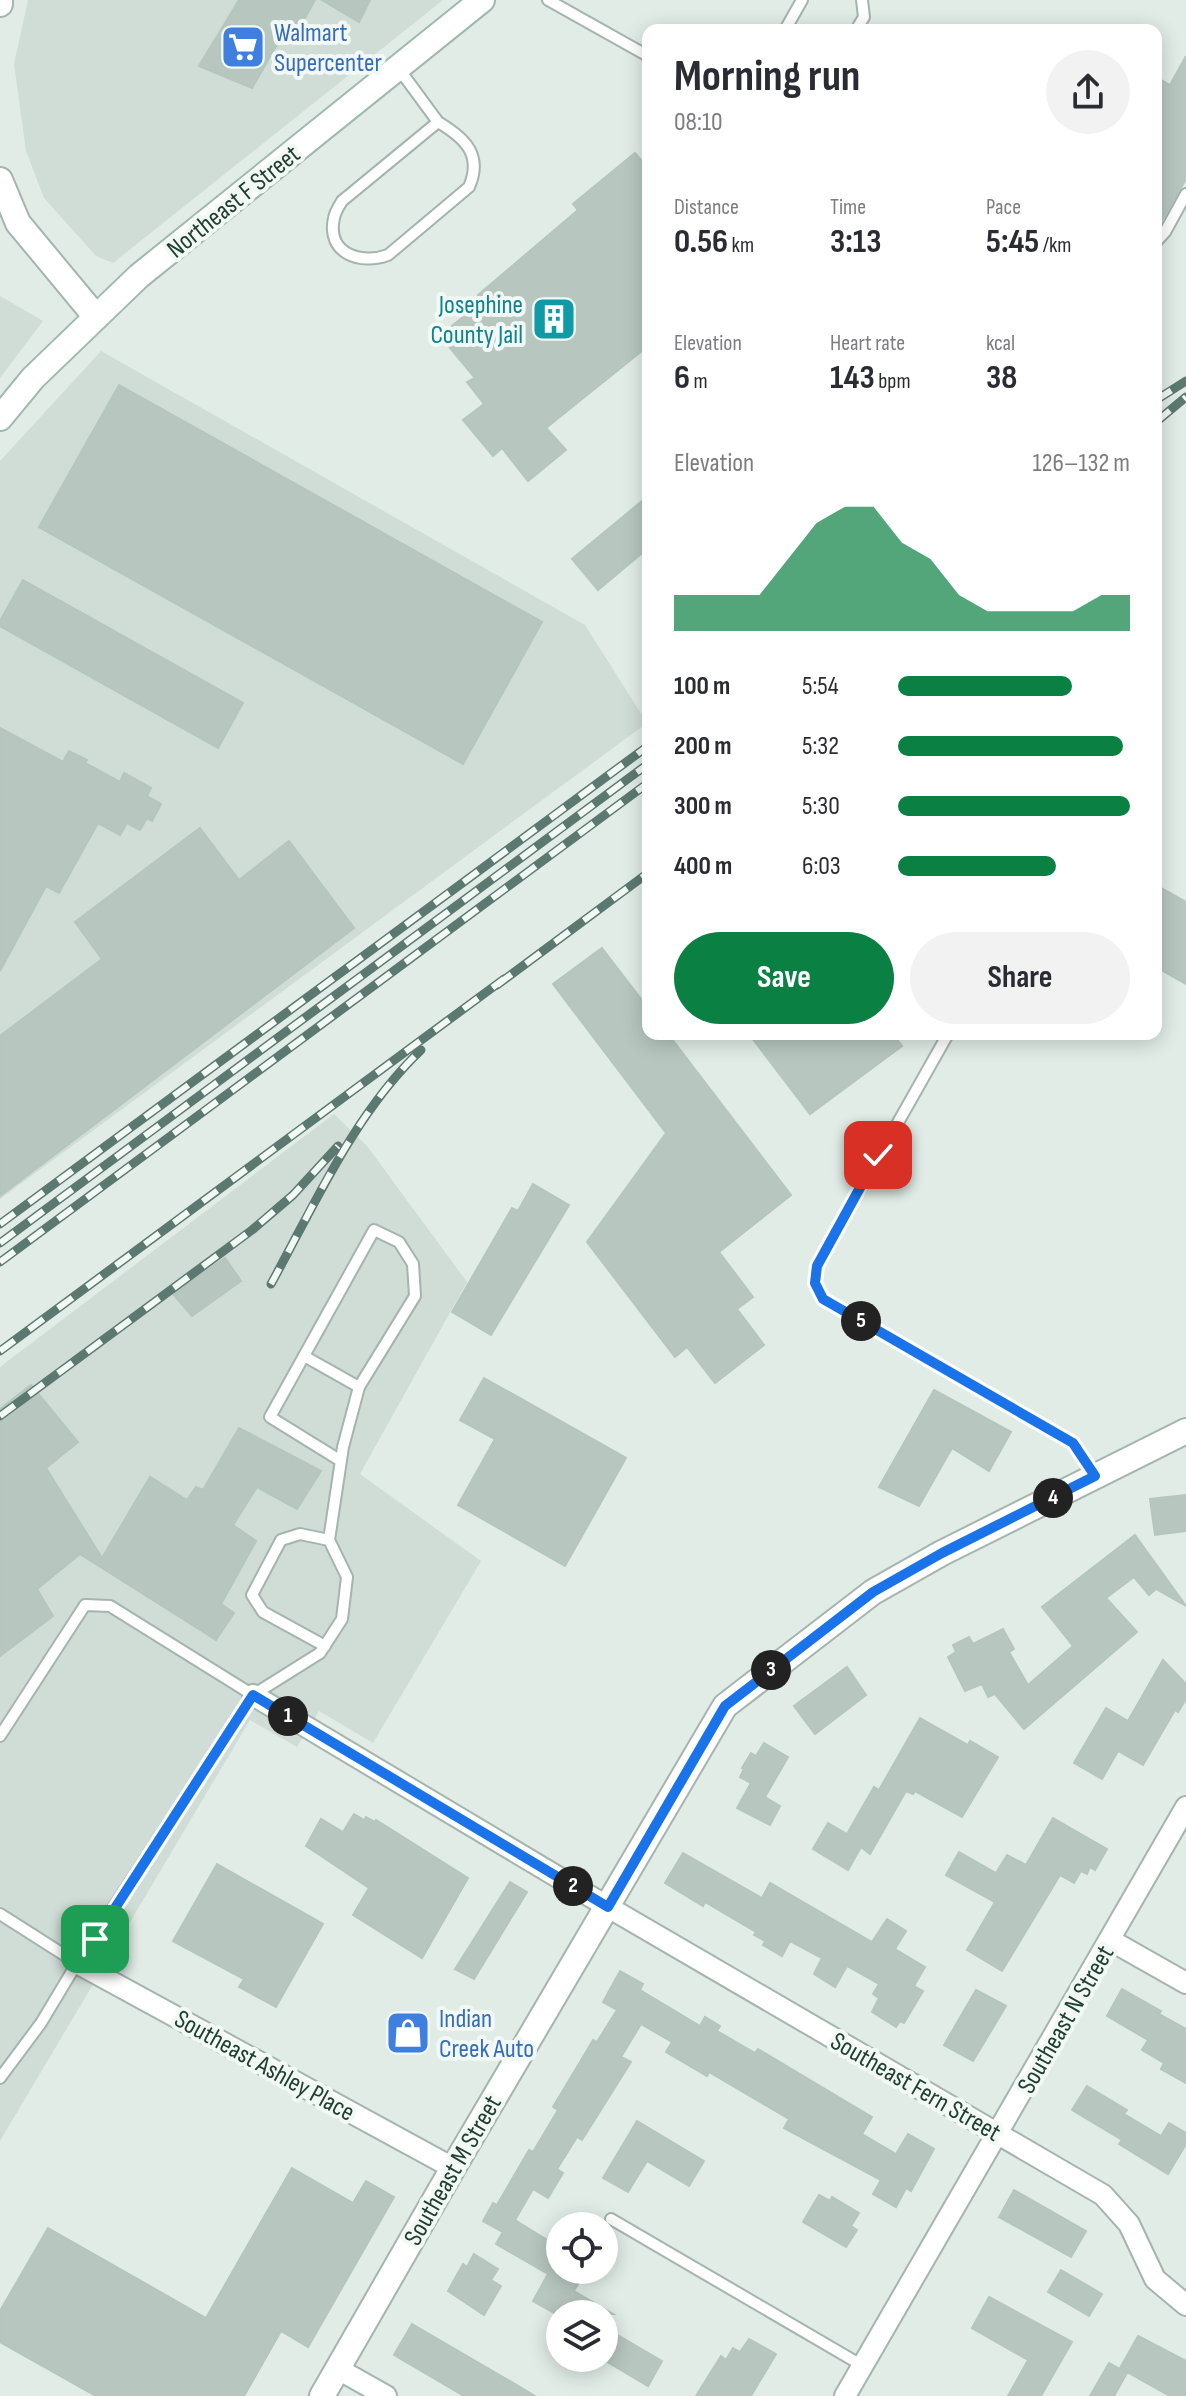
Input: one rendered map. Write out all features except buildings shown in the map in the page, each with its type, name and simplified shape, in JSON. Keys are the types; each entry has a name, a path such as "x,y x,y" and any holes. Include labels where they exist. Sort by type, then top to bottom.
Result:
{"street":[{"name":"Northeast F Street","path":"0,418 33,378 139,276 482,0"},
{"path":"0,180 18,223 96,317"},
{"name":"Southeast M Street","path":"322,2396 725,1706 873,1592 942,1553 1186,1431"},
{"name":"Southeast Fern Street","path":"253,1695 608,1907 1103,2195 1129,2224 1155,2279 1186,2305"},
{"name":"Southeast N Street","path":"845,2396 1186,1807"},
{"path":"1110,1940 1186,1983"},
{"name":"Southeast Ashley Place","path":"77,1963 453,2168"},
{"path":"338,2369 386,2396"}],"lane":[{"path":"548,0 642,53"},
{"path":"788,24 802,0"},
{"path":"860,24 864,17 862,0"},
{"path":"398,68 438,122 456,132 475,157 475,173 469,187 388,255 372,261 355,259 337,242 333,231 334,219 342,201 438,122"},
{"path":"1162,235 1186,194"},
{"path":"945,1040 817,1266 815,1283 823,1299 1073,1443 1095,1476"},
{"path":"0,2078 41,2023 253,1695 320,1653 342,1619 347,1577 329,1540 341,1461 359,1387 415,1296 413,1264 399,1242 374,1230 270,1417 341,1461"},
{"path":"304,1356 359,1387"},
{"path":"325,1646 263,1612 252,1595 281,1540 300,1534 329,1540"},
{"path":"0,1736 85,1605 110,1606 253,1695"},
{"path":"0,1914 77,1963"},
{"path":"618,2223 863,2366"}],"shaded area":[{"path":"28,0 443,0 113,263 96,256 44,198 26,151 14,64"},
{"path":"0,296 43,321 0,378"},
{"path":"101,351 585,625 642,715 642,727 0,1199 0,461"},
{"path":"334,1114 367,1146 467,1282 360,1474 481,1561 373,1743 319,1711 297,1747 250,1720 0,2141 0,1367"}],"railway":[{"path":"1162,396 1186,381"},
{"path":"1162,417 1186,397"},
{"path":"0,1224 642,750"},
{"path":"0,1243 642,768"},
{"path":"0,1262 642,787"},
{"path":"497,985 642,877"},
{"path":"0,1351 504,979"},
{"path":"271,1284 356,1131 375,1102 421,1050"},
{"path":"0,1416 252,1230 293,1195 338,1146"}],"place":[{"name":"Walmart Supercenter","path":"243,47"},
{"name":"Josephine County Jail","path":"554,319"},
{"name":"Indian Creek Auto","path":"408,2033"}],"route":[{"path":"95,1939 253,1695 608,1907 725,1706 873,1592 942,1553 1095,1476 1073,1443 823,1299 815,1283 817,1266 878,1155"}]}
